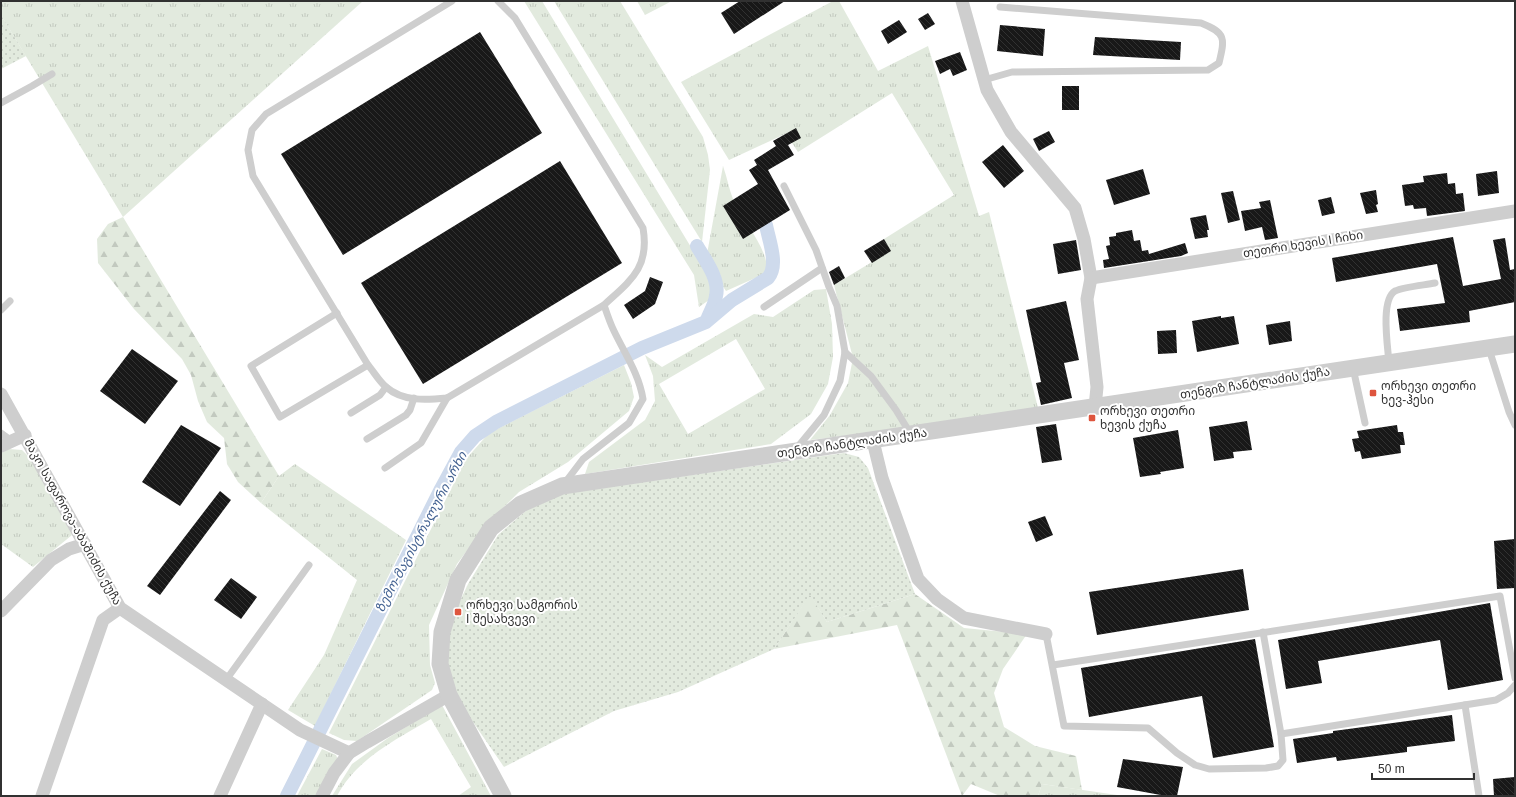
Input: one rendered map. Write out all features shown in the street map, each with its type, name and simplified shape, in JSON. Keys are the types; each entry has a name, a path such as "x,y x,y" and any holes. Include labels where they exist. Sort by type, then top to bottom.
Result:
{"street":[{"path":"962,1 987,90 1011,132 1075,208 1084,239 1091,278 1087,299 1097,388 1095,407"},
{"name":"თეთრი ხევის I ჩიხი","path":"1091,278 1515,211"},
{"name":"თენგიზ ჩანტლაძის ქუჩა","path":"503,796 448,695 440,664 442,632 458,580 491,528 521,504 562,486 795,450 873,441 1515,344"},
{"name":"მაკო საფაროვა-აბაშიძის ქუჩა","path":"1,394 120,608 300,730 349,753"},
{"path":"7,444 25,435"},
{"path":"873,441 882,478 918,579 937,599 964,618 1046,634"},
{"path":"1,611 51,560 69,549 85,544"},
{"path":"42,796 103,620 120,608"},
{"path":"322,796 334,773 349,753 448,695"},
{"path":"220,796 262,704"}],"lane":[{"path":"452,1 266,114 252,130 248,150 253,176 368,365 386,387 402,396 425,400 447,398 604,305 632,280 640,266 646,243 643,228 515,18 498,1"},
{"path":"984,80 1012,72 1208,70 1219,63 1223,47 1222,36 1216,29 1202,23 1000,7"},
{"path":"1,103 52,74"},
{"path":"784,186 816,250 828,287 837,306 845,352 840,381 824,415 795,450"},
{"path":"764,307 822,268"},
{"path":"1389,363 1386,330 1387,308 1390,297 1395,292 1435,283"},
{"path":"1,310 10,301"},
{"path":"562,486 583,459 629,423 643,399 641,386 615,334 604,305"},
{"path":"337,313 251,366 280,416 368,365"},
{"path":"1489,348 1515,425"},
{"path":"845,352 871,376 912,435"},
{"path":"1353,368 1365,423"},
{"path":"351,413 380,395 386,387"},
{"path":"367,439 406,415 410,410 414,398"},
{"path":"385,468 421,443 447,398"},
{"path":"1,433 7,444"},
{"path":"226,680 309,565"},
{"path":"1053,665 1500,596 1515,678"},
{"path":"1046,634 1064,726 1148,728 1177,753 1195,765 1209,769 1266,768 1278,766 1283,760 1281,734 1263,632"},
{"path":"1281,734 1496,700 1508,693 1515,685"},
{"path":"1465,705 1480,796"}],"green space":[{"path":"1,1 363,1 123,217 1,15"},
{"path":"524,1 542,1 700,262 712,285 709,300 699,307 694,275"},
{"path":"554,1 620,1 703,137 710,170 702,242"},
{"path":"637,1 672,1 645,15"},
{"path":"833,1 839,1 878,71 928,46 979,216 989,212 1039,412 810,440 830,415 848,383 853,358 834,285 890,251 884,239 954,195 892,93 798,152 792,143 796,129 729,160 681,82"},
{"path":"1,15 26,56 1,69"},
{"path":"723,166 733,199 759,243 766,261 767,269 762,275 726,291 722,285 720,274 707,254"},
{"path":"123,217 279,476 261,503 238,482 227,464 224,438 207,422 198,401 191,375 182,359 134,309 98,263 97,239 108,224"},
{"path":"826,289 832,324 833,357 828,384 811,414 771,444 585,474 589,462 645,420 655,401 653,376 645,355 662,367 754,314 773,317 814,290","holes":["736,339 765,389 688,434 659,384"]},
{"path":"624,365 631,383 634,397 629,411 568,462 519,492 486,525 457,564 429,625 430,665 435,683 432,690 357,741 344,740 329,733 466,459 489,433"},
{"path":"9,449 22,450 34,462 72,535 33,567 1,544 1,453"},
{"path":"844,453 859,457 868,468 915,594 827,622 810,595 774,649 678,692 614,711 504,767 453,693 447,659 449,633 459,603 468,584 498,535 528,509 560,494"},
{"path":"295,464 406,540 315,726 288,710 324,655 357,580 261,503 279,476"},
{"path":"810,594 827,622 915,594 964,628 1027,634 1003,669 994,693 1004,727 1035,746 1076,756 1082,790 1042,784 1038,796 1000,796 971,784 962,796 897,625 774,649"},
{"path":"442,705 491,796 458,796 471,787 431,719 378,751 355,771 337,796 332,796 352,764 388,738"},
{"path":"322,749 336,755 339,762 317,796 297,796"},
{"path":"1042,784 1124,796 1038,796"}],"building":[{"path":"740,1 785,1 734,34 721,13"},
{"path":"928,13 935,24 925,30 918,19"},
{"path":"899,20 907,32 888,44 881,31"},
{"path":"1000,25 1045,29 1043,56 997,51"},
{"path":"480,32 542,133 343,255 281,154"},
{"path":"1095,37 1181,42 1180,60 1093,55"},
{"path":"960,52 967,70 953,76 950,69 940,74 935,61"},
{"path":"1062,86 1079,86 1079,110 1062,110"},
{"path":"796,128 801,138 788,145 794,155 768,170 790,210 743,239 723,206 758,184 749,170 757,165 754,160 776,146 773,141"},
{"path":"1049,131 1055,142 1039,151 1033,139"},
{"path":"1003,145 1024,171 1004,188 982,162"},
{"path":"560,161 622,263 423,384 361,283"},
{"path":"1143,169 1150,194 1114,205 1106,180"},
{"path":"1497,171 1499,193 1478,196 1476,174"},
{"path":"1447,173 1448,184 1455,183 1456,194 1463,193 1465,211 1427,216 1426,208 1414,209 1413,205 1405,206 1402,185 1424,182 1423,176"},
{"path":"1376,190 1378,204 1376,205 1378,212 1366,214 1360,193"},
{"path":"1233,191 1240,220 1228,223 1221,193"},
{"path":"1331,197 1335,213 1322,216 1318,200"},
{"path":"1270,200 1278,238 1265,240 1262,227 1245,231 1241,211 1261,208 1259,202"},
{"path":"1206,215 1209,230 1207,230 1208,237 1195,239 1190,218"},
{"path":"1132,230 1134,241 1140,240 1142,251 1148,250 1149,254 1185,243 1188,253 1181,256 1104,268 1103,260 1109,259 1106,246 1110,245 1109,237 1116,236 1116,233"},
{"path":"1453,237 1463,286 1501,279 1493,240 1505,238 1510,270 1515,269 1515,302 1469,311 1470,322 1400,331 1397,309 1445,303 1437,264 1336,282 1332,258"},
{"path":"884,239 891,251 872,263 864,251"},
{"path":"1076,240 1081,270 1058,274 1053,244"},
{"path":"839,266 845,278 834,285 829,272"},
{"path":"650,277 663,282 655,304 633,319 624,305 645,291"},
{"path":"1066,301 1079,360 1064,363 1072,398 1041,405 1036,383 1041,382 1026,310"},
{"path":"1221,316 1221,318 1234,316 1239,344 1197,352 1192,321"},
{"path":"1290,321 1292,341 1269,345 1266,325"},
{"path":"1176,330 1177,353 1158,354 1157,331"},
{"path":"132,349 178,381 145,424 100,391"},
{"path":"1247,421 1252,450 1233,452 1234,458 1214,461 1209,427"},
{"path":"1056,424 1062,460 1042,463 1036,427"},
{"path":"181,425 221,448 180,506 142,482"},
{"path":"1397,425 1398,432 1403,432 1405,445 1400,445 1401,453 1362,459 1360,451 1355,452 1352,439 1359,438 1357,431"},
{"path":"1178,430 1184,468 1160,472 1161,474 1140,477 1133,438"},
{"path":"220,491 231,500 160,595 147,586"},
{"path":"1045,516 1053,535 1036,542 1028,522"},
{"path":"1515,539 1515,588 1497,589 1494,541"},
{"path":"1243,569 1249,610 1097,635 1089,592"},
{"path":"231,578 257,597 241,619 214,600"},
{"path":"1490,603 1503,680 1448,690 1440,640 1318,661 1322,683 1286,689 1278,640"},
{"path":"1255,639 1274,747 1213,758 1202,696 1089,717 1081,668"},
{"path":"1452,715 1455,741 1407,747 1407,752 1337,761 1336,757 1297,763 1293,739 1333,733 1333,731"},
{"path":"1123,759 1183,767 1177,796 1166,796 1117,787"},
{"path":"1515,777 1515,796 1494,796 1493,779"}],"waterway":[{"name":"ზემო-მაგისტრალური არხი","path":"287,796 461,452 475,436 496,422 642,348 706,322 732,300 768,278 773,266 773,260 766,225"},
{"name":"ზემო-მაგისტრალური არხი","path":"697,246 714,276 717,290 714,305 707,320"}],"place":[{"name":"ორხევი თეთრი ხევ-ჰესი","path":"1373,393"},
{"name":"ორხევი თეთრი ხევის ქუჩა","path":"1092,418"},
{"name":"ორხევი სამგორის I შესახვევი","path":"458,612"}]}
